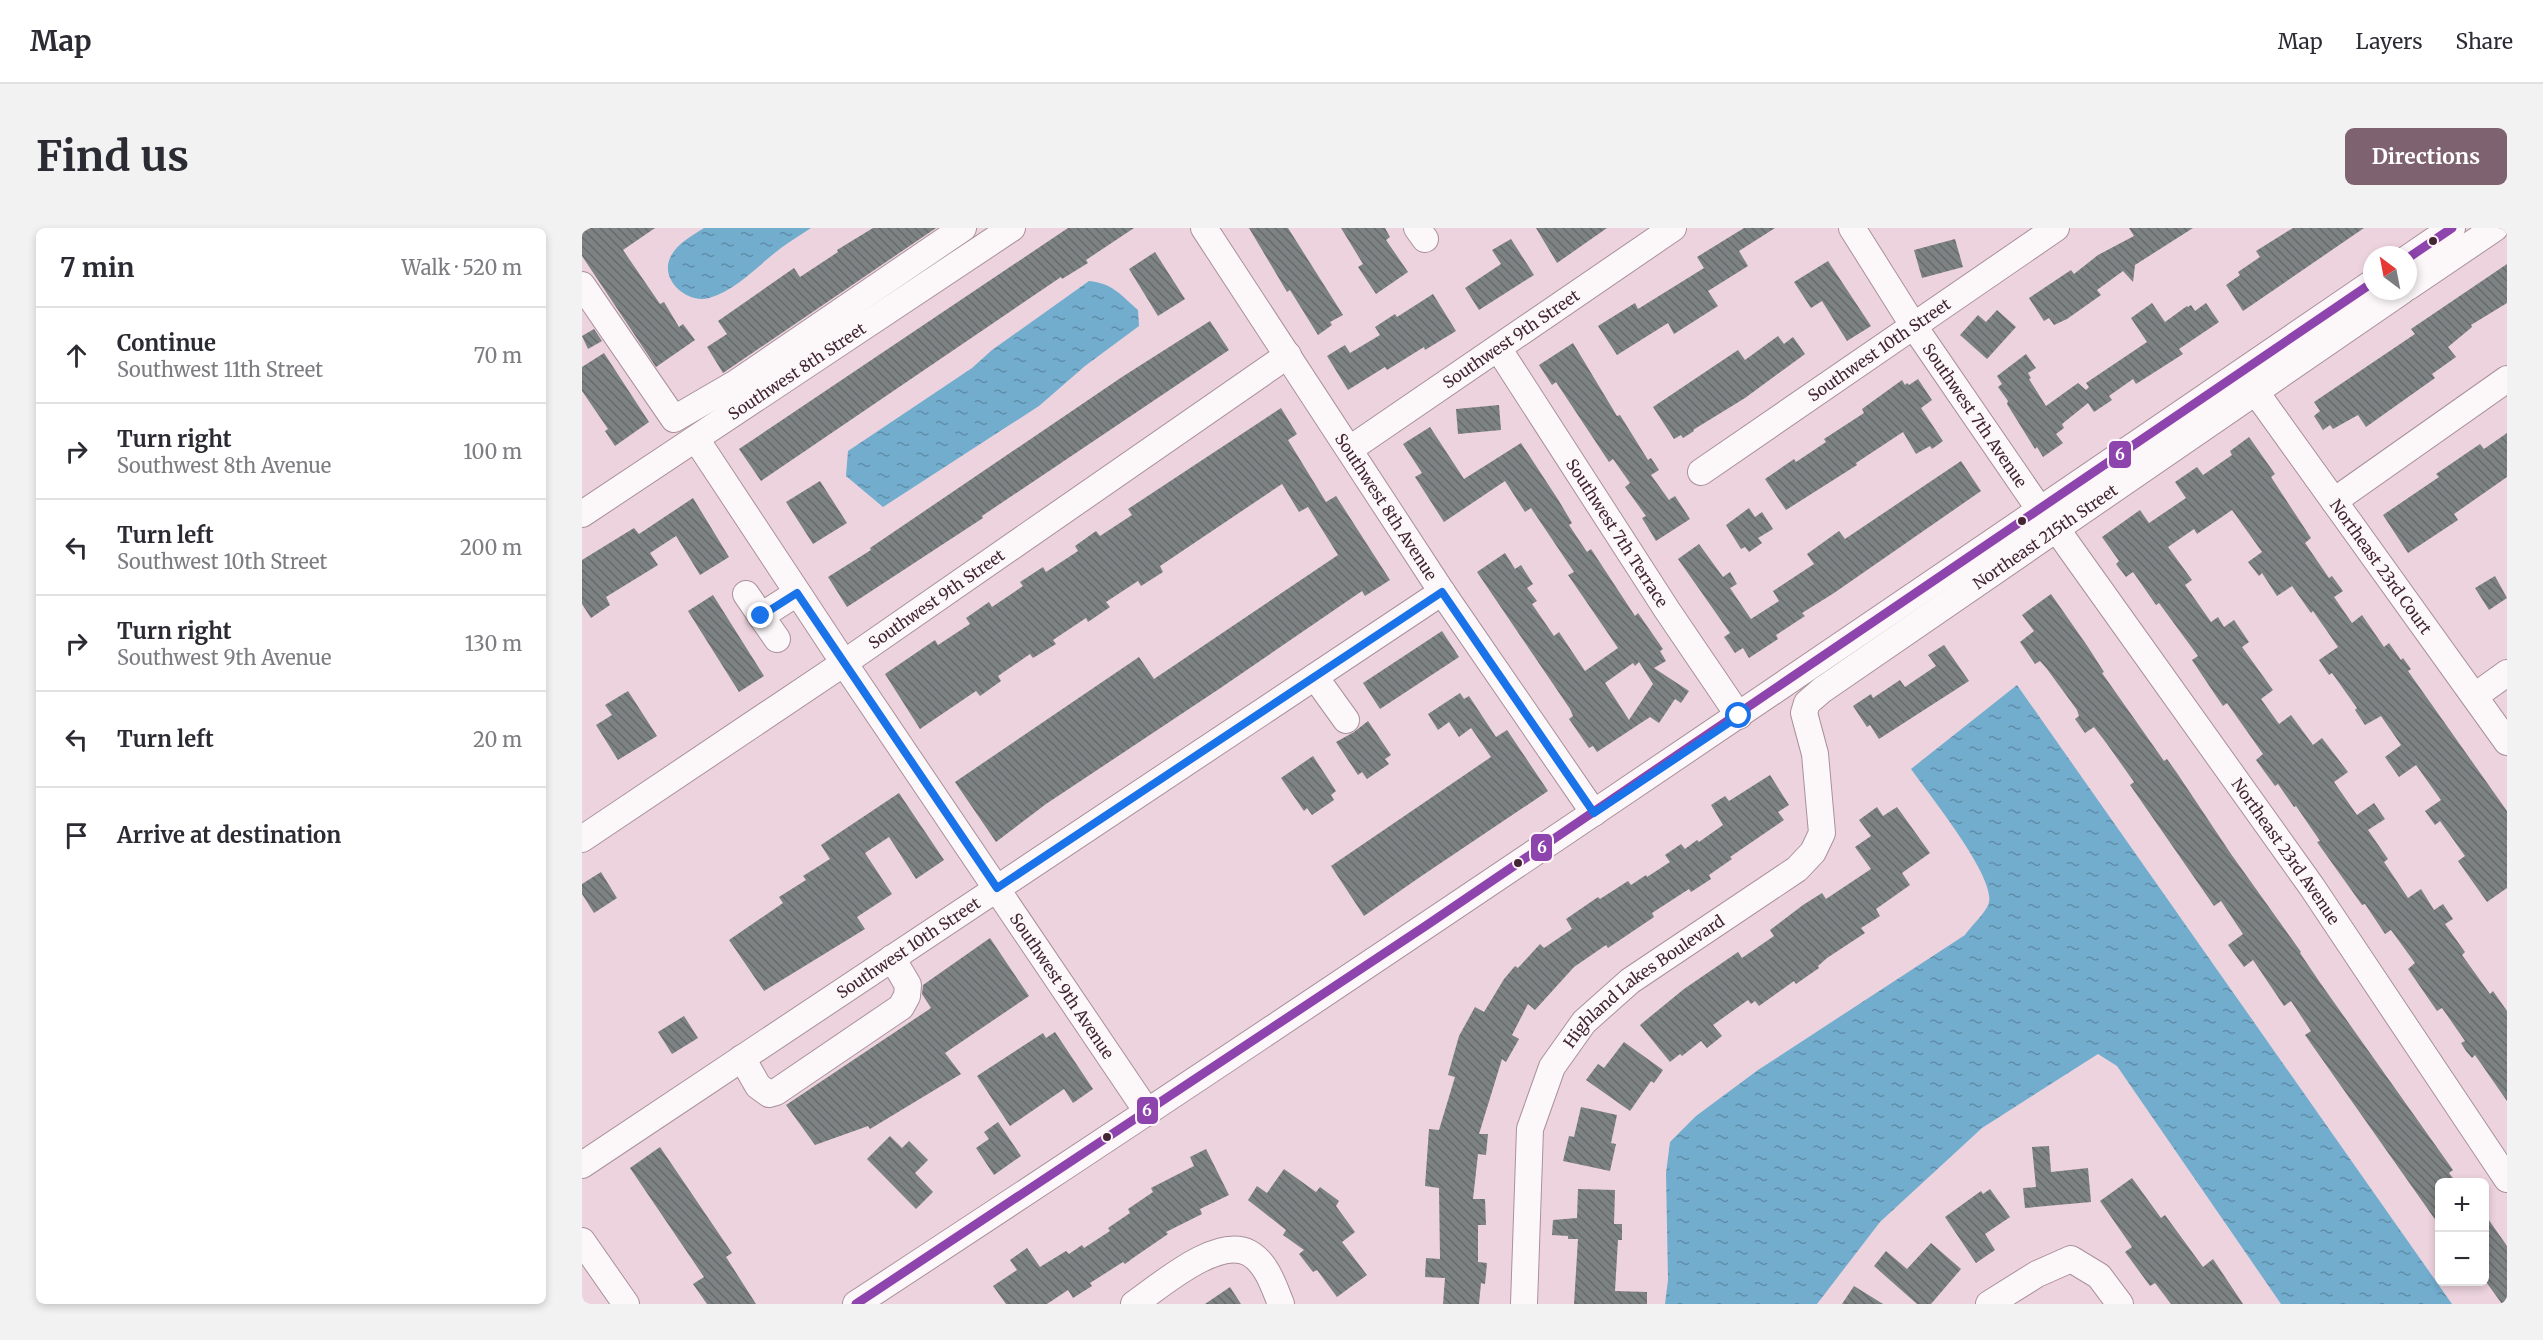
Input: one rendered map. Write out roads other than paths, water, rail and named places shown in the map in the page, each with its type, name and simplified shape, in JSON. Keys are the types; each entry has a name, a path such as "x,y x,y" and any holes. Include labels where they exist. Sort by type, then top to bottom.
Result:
{"street":[{"path":"582,285 674,419 736,382 963,228"},
{"name":"Southwest 8th Street","path":"582,514 1012,228"},
{"name":"Southwest 8th Avenue","path":"1204,228 1442,592 1594,813"},
{"name":"Southwest 9th Street","path":"1350,449 1673,228"},
{"name":"Southwest 7th Avenue","path":"1852,228 1913,325 2048,519"},
{"name":"Southwest 10th Street","path":"1701,472 2056,228"},
{"path":"2417,252 2452,228"},
{"path":"2417,281 2495,228"},
{"path":"856,1304 1148,1113 1739,716 2048,519 2363,290"},
{"name":"Northeast 215th Street","path":"1807,703 2048,519 2255,391 2389,300"},
{"name":"Southwest 7th Terrace","path":"1498,348 1667,610 1739,716"},
{"name":"Southwest 9th Street","path":"582,839 844,663 1288,355"},
{"path":"2334,501 2507,379"},
{"name":"Northeast 23rd Court","path":"2255,391 2507,742"},
{"name":"Southwest 9th Avenue","path":"696,440 1148,1113"},
{"name":"Northeast 23rd Avenue","path":"2048,519 2312,887 2507,1179"},
{"name":"Southwest 10th Street","path":"582,1165 1442,592"},
{"path":"761,616 797,593"},
{"path":"746,594 777,639"},
{"path":"2475,696 2507,673"},
{"path":"1315,677 1346,720"},
{"name":"Highland Lakes Boulevard","path":"1524,1304 1530,1129 1552,1067 1584,1022 1630,981 1797,869 1813,852 1822,833 1815,754 1804,713 1807,703"},
{"path":"742,1058 758,1086 769,1094 776,1092 901,1007 907,996 908,985 892,958"},
{"path":"582,1241 626,1304"},
{"path":"1134,1304 1208,1254 1229,1250 1249,1253 1264,1267 1281,1304"},
{"path":"1989,1304 2037,1274 2071,1259 2099,1276 2120,1304"}],"water":[{"path":"704,228 811,228 784,245 729,289 701,299 684,294 672,282 668,266 676,249"},
{"path":"1089,281 1104,284 1126,299 1138,310 1139,326 1085,366 1039,406 883,507 846,476 848,451 972,368 992,350"},
{"path":"2017,685 2435,1280 2435,1286 2439,1286 2452,1304 2281,1304 2117,1066 2098,1054 1982,1128 1880,1222 1817,1304 1665,1304 1668,1280 1666,1173 1670,1142 1696,1116 1758,1070 1965,935 1988,906 1988,890 1982,874 1959,835 1911,769"}]}
